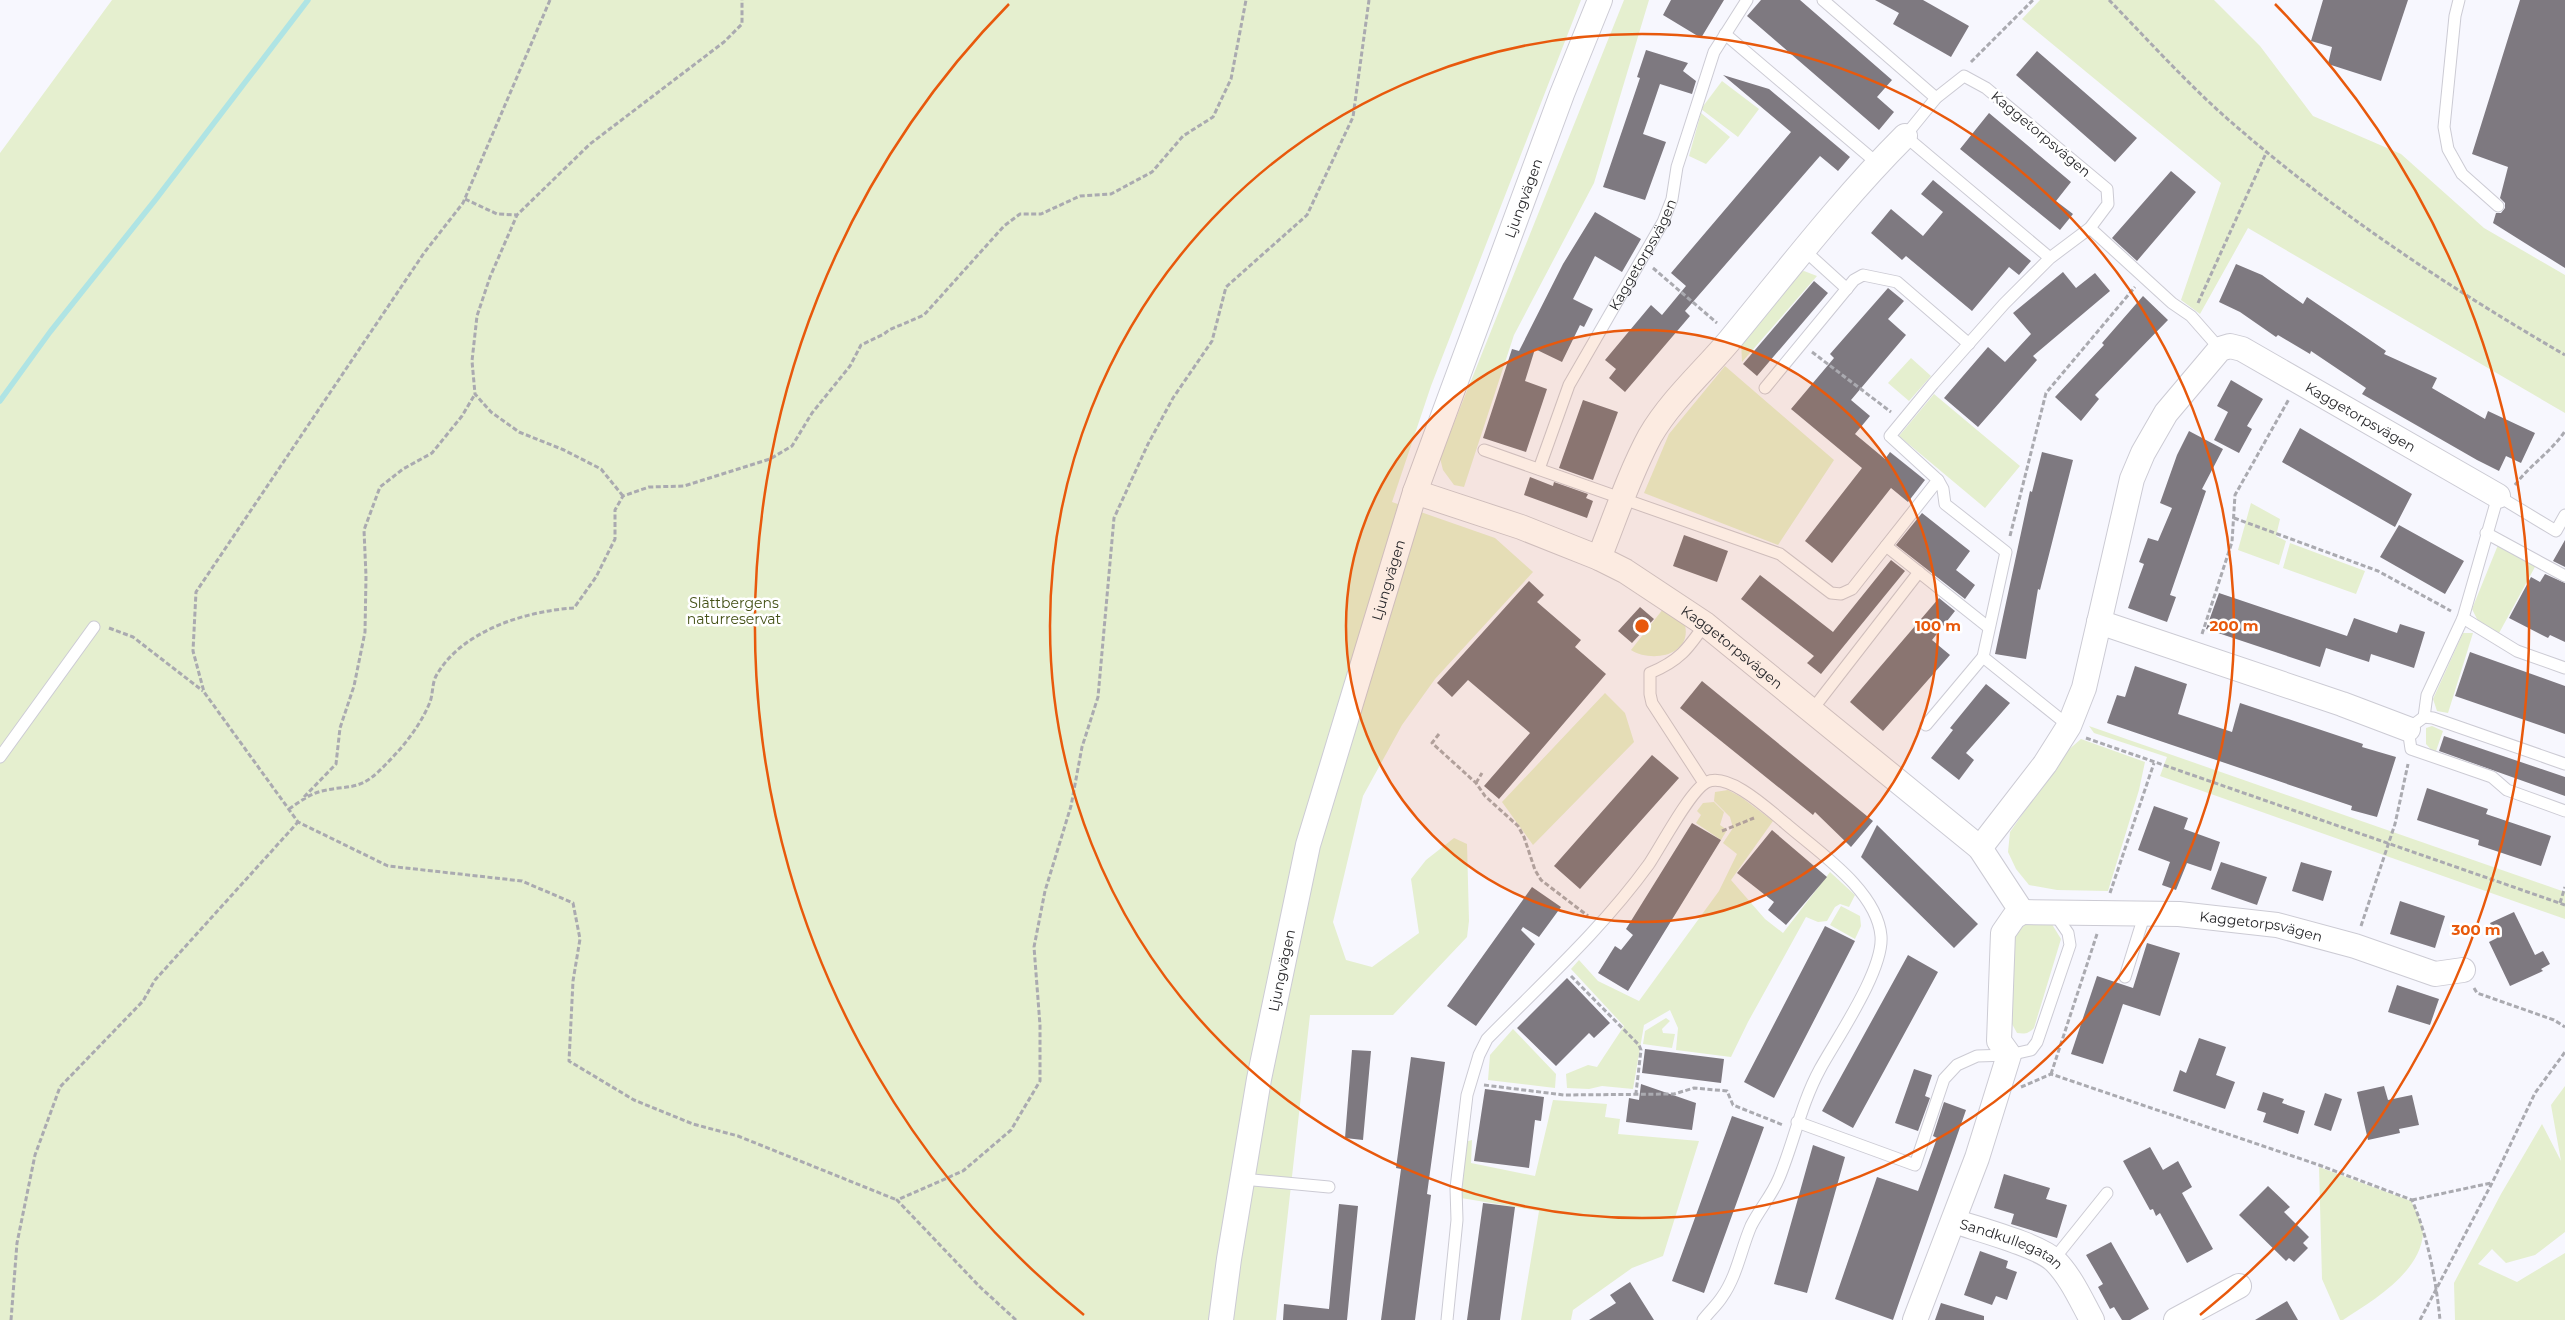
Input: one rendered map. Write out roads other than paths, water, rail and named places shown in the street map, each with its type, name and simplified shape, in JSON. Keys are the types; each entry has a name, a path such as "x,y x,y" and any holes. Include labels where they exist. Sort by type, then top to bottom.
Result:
{"street":[{"name":"Ljungvägen","path":"1221,1320 1259,1079 1308,845 1416,492 1559,104 1600,0"},
{"path":"1599,558 1622,497 1651,436 1674,404 1878,163 1905,136"},
{"name":"Kaggetorpsvägen","path":"2220,349 2230,346 2242,349 2498,496"},
{"path":"1980,848 2046,764 2069,726 2084,688 2132,479 2143,454 2166,413 2220,349"},
{"name":"Kaggetorpsvägen","path":"1416,492 1521,527 1599,558 1625,571 1705,624 1980,848 2022,912 2179,914 2277,925 2354,946 2436,974 2463,970"},
{"path":"2099,622 2342,704 2414,732"},
{"path":"2009,1055 1999,1042 2003,933 2014,917 2022,912"},
{"name":"Sandkullegatan","path":"2009,1055 1999,1092 1954,1221 2037,1250 2054,1259 2065,1273 2092,1320"},
{"path":"1915,1320 1954,1221"},
{"path":"2176,1320 2239,1286"}],"lane":[{"name":"Kaggetorpsvägen","path":"1539,469 1570,385 1663,222 1672,199 1677,167 1714,52 1747,0"},
{"path":"1823,0 1936,98 1905,136 2050,258"},
{"path":"2459,0 2455,16 2444,128 2448,149 2462,174 2498,206"},
{"path":"1725,34 1878,163"},
{"name":"Kaggetorpsvägen","path":"1936,98 1964,76 1986,88 2107,189 2108,204 2090,228 2050,258 1969,344 1890,436 1938,480"},
{"path":"2090,228 2144,275 2172,303 2191,316 2220,349"},
{"path":"1804,250 1846,289"},
{"path":"1765,388 1846,289 1863,274 1898,282 1969,344"},
{"path":"1484,450 1780,554 1831,593 1842,594 1852,589 1938,480 1943,489 1945,504 2006,552 1988,627 1983,657 1926,725"},
{"path":"2414,732 2428,695 2464,618 2498,496 2556,531 2565,516"},
{"path":"2486,534 2565,576"},
{"path":"1886,546 1988,627"},
{"path":"1812,710 1920,572"},
{"path":"2464,618 2517,651 2565,668"},
{"path":"1704,783 1652,703 1650,673 1669,666 1684,654 1705,624"},
{"path":"0,757 94,627"},
{"path":"1983,657 2069,726"},
{"path":"2414,732 2433,718 2565,764"},
{"path":"2414,732 2492,777 2507,790 2565,811"},
{"path":"1448,1320 1457,1220 1456,1188 1467,1095 1479,1055 1487,1039 1600,926 1630,890 1694,794 1704,783 1713,780 1724,780 1744,791 1768,809 1844,874 1864,897 1877,918 1882,938 1878,960 1869,981 1809,1090 1778,1179 1751,1227 1733,1277 1723,1296 1703,1320"},
{"path":"1796,1126 1915,1165 1944,1079 1957,1065 1977,1056 2009,1055 2031,1050 2037,1042 2070,945 2068,933 2061,920 2052,911"},
{"path":"2125,977 2146,913"},
{"path":"1242,1179 1329,1188"},
{"path":"2054,1259 2107,1193"}],"waterway":[{"path":"0,401 50,332 156,199 308,0"}],"park label":[{"name":"Slättbergens naturreservat","path":"734,612"}]}
